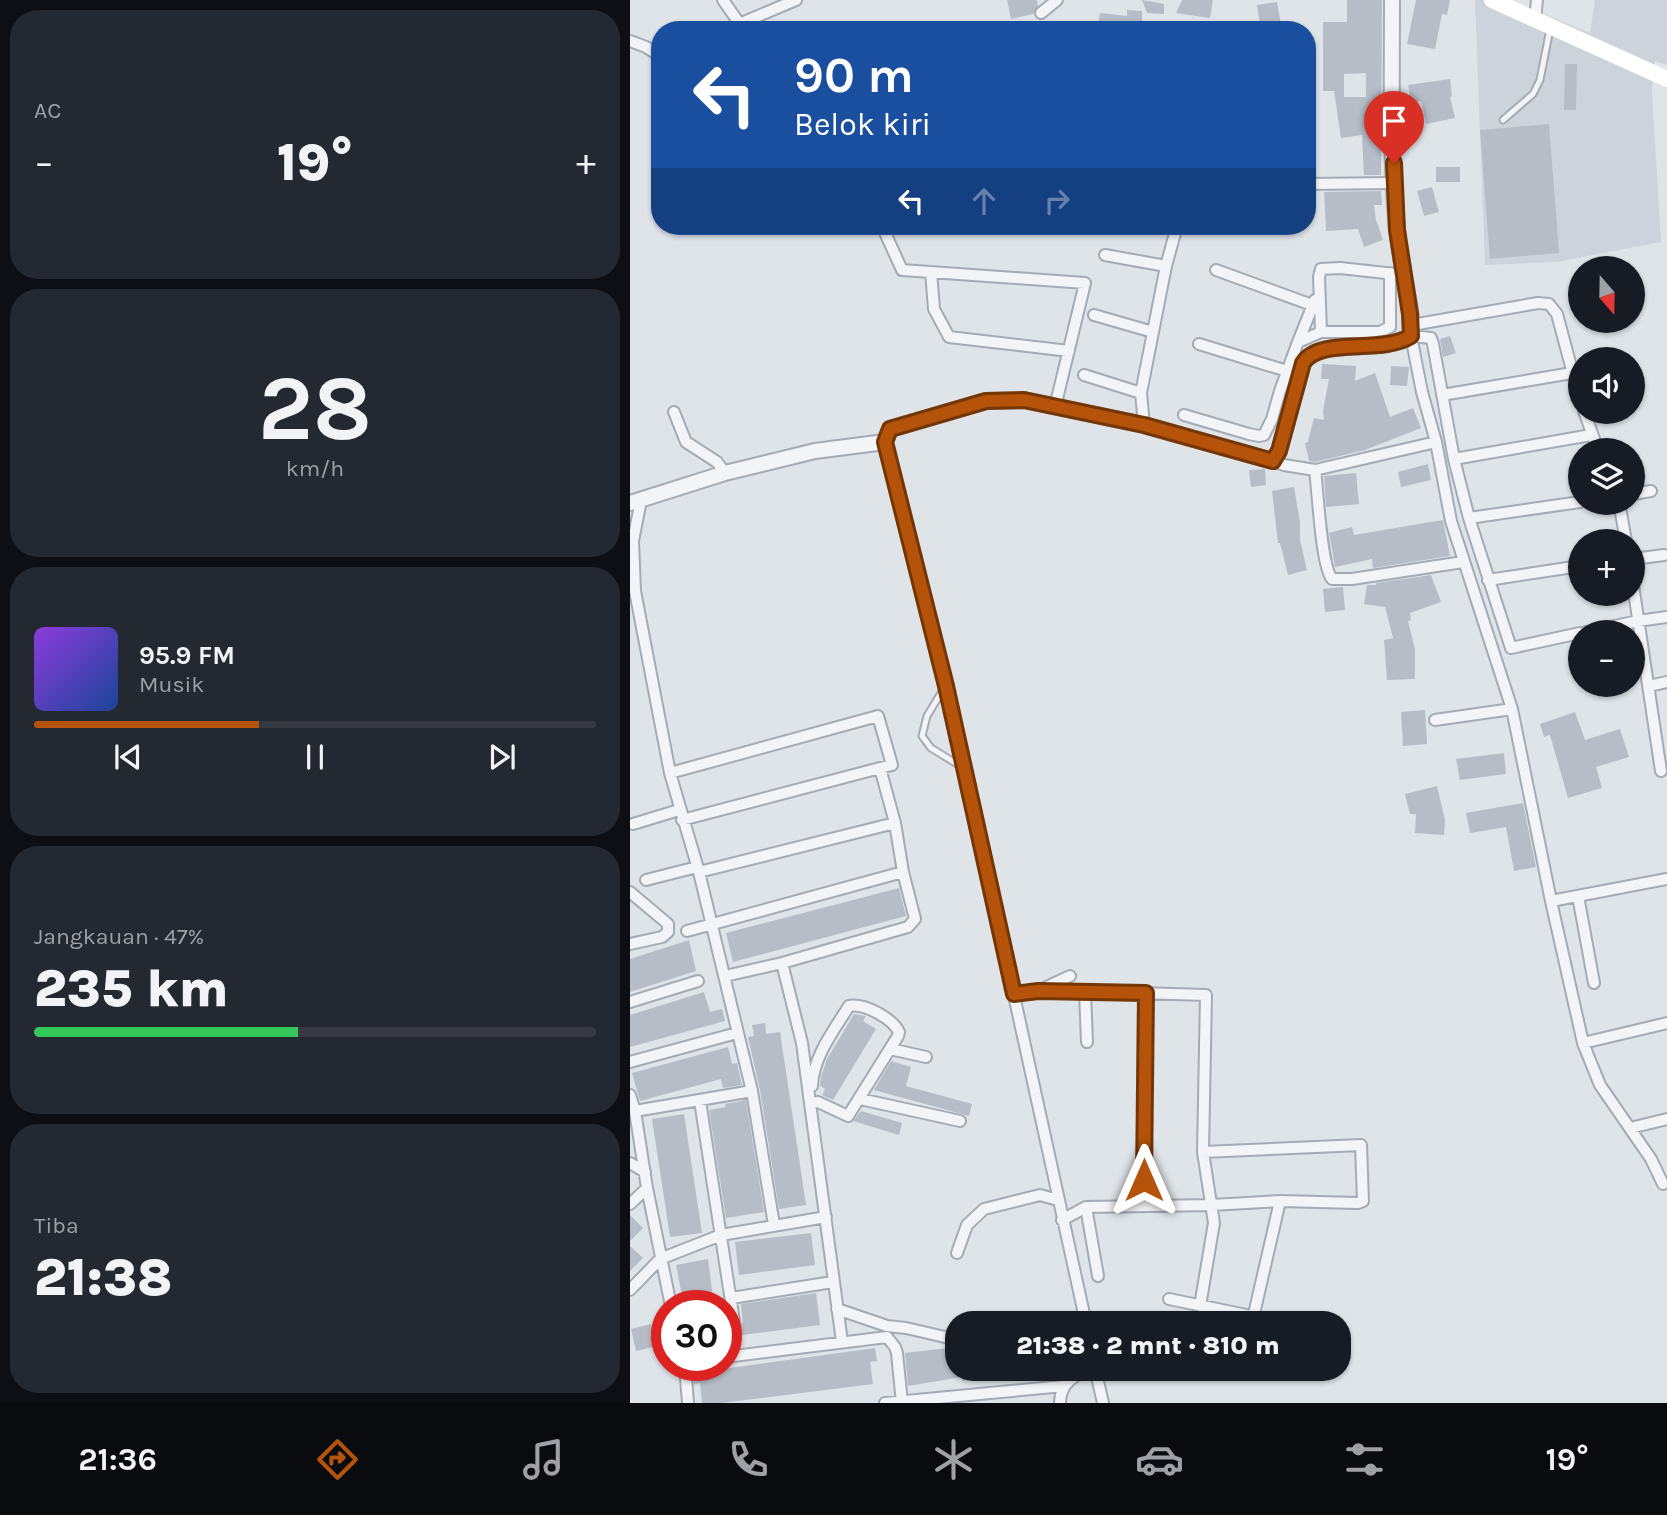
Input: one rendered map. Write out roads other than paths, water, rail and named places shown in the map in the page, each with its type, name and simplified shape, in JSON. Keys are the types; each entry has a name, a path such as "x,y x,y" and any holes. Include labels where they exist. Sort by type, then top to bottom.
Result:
{"main road":[{"path":"1492,0 1667,79"}],"street":[{"path":"723,0 738,21"},
{"path":"754,21 796,0"},
{"path":"1041,13 1057,0"},
{"path":"1298,342 1321,332 1380,332 1390,327 1397,274 1391,99 1392,0"},
{"path":"1535,20 1537,0"},
{"path":"630,41 651,50"},
{"path":"1316,184 1395,183"},
{"path":"886,235 902,270 1085,282 1055,407"},
{"path":"1144,425 1141,393 1175,235"},
{"path":"1105,255 1166,266"},
{"path":"1321,332 1319,292 1320,273 1323,268 1397,274"},
{"path":"1216,270 1312,306"},
{"path":"931,272 934,309 948,337 1069,351"},
{"path":"1397,274 1422,392 1436,442 1451,521 1512,709 1583,1043 1600,1085 1630,1128 1663,1184"},
{"path":"1184,415 1249,434 1265,435 1319,292"},
{"path":"1273,461 1279,451 1303,363 1308,356 1320,350 1386,346 1402,341 1411,330 1538,303 1549,304 1557,314 1568,357"},
{"path":"1094,315 1153,332"},
{"path":"1411,330 1431,338 1454,459 1469,517 1511,648 1568,636"},
{"path":"1199,344 1287,371"},
{"path":"1442,395 1568,374"},
{"path":"1084,375 1141,393"},
{"path":"774,1225 752,1091 726,976 670,773 633,580 636,501 724,473 815,450 888,436 910,422 974,404 1004,399 1024,400 1144,425 1284,465 1315,470 1436,442"},
{"path":"674,412 686,442 717,462 724,473"},
{"path":"1588,424 1592,438"},
{"path":"1454,459 1591,435"},
{"path":"888,436 946,686 1083,1311"},
{"path":"1315,470 1325,556 1329,577 1332,579 1352,579 1463,562"},
{"path":"1645,492 1651,491"},
{"path":"1469,517 1568,504"},
{"path":"1645,557 1664,555"},
{"path":"1488,580 1568,568"},
{"path":"1645,620 1667,618"},
{"path":"1645,662 1662,748 1661,771"},
{"path":"1649,686 1667,682"},
{"path":"1435,720 1512,709"},
{"path":"633,824 892,765 878,716 670,773"},
{"path":"726,976 782,963 912,924 915,919 903,872 895,823 880,768"},
{"path":"646,880 895,823"},
{"path":"687,931 903,872"},
{"path":"1551,901 1667,879"},
{"path":"630,892 668,924 668,932 662,937 630,944"},
{"path":"1578,896 1594,983"},
{"path":"782,963 814,1103"},
{"path":"1038,991 1070,976"},
{"path":"630,1002 698,981"},
{"path":"1014,994 1038,991 1203,994 1207,998 1203,1152 1212,1205 1213,1234 1200,1306"},
{"path":"1085,992 1087,1042"},
{"path":"1144,1206 1146,993"},
{"path":"814,1103 848,1116 890,1049 899,1032 896,1026 875,1012 855,1005 849,1006 826,1043 812,1075 812,1087 836,1309 842,1342"},
{"path":"1583,1043 1667,1023"},
{"path":"630,1062 737,1033"},
{"path":"890,1049 926,1057"},
{"path":"635,1111 752,1091"},
{"path":"630,1096 667,1290"},
{"path":"860,1099 960,1121"},
{"path":"700,1101 730,1290"},
{"path":"1630,1128 1667,1119"},
{"path":"1062,1220 1086,1207 1212,1205 1280,1200 1363,1202 1361,1145 1203,1152"},
{"path":"630,1163 645,1172"},
{"path":"630,1204 647,1188"},
{"path":"957,1253 967,1226 984,1209 1040,1195 1058,1200"},
{"path":"1169,1299 1251,1316 1254,1314 1280,1200"},
{"path":"1086,1207 1098,1276"},
{"path":"630,1290 660,1259 720,1235 826,1217"},
{"path":"742,1296 834,1282"},
{"path":"836,1309 887,1326 945,1337"},
{"path":"895,1347 906,1328"},
{"path":"742,1355 887,1337 895,1347 902,1402"},
{"path":"686,1381 688,1403"},
{"path":"1055,1403 1060,1403 1060,1394 1071,1381"},
{"path":"1098,1381 1103,1403"},
{"path":"884,1403 1064,1386"}],"lane":[{"path":"1503,120 1533,94 1540,80 1551,26"},
{"path":"946,686 927,716 922,736 930,748 962,766"}]}
